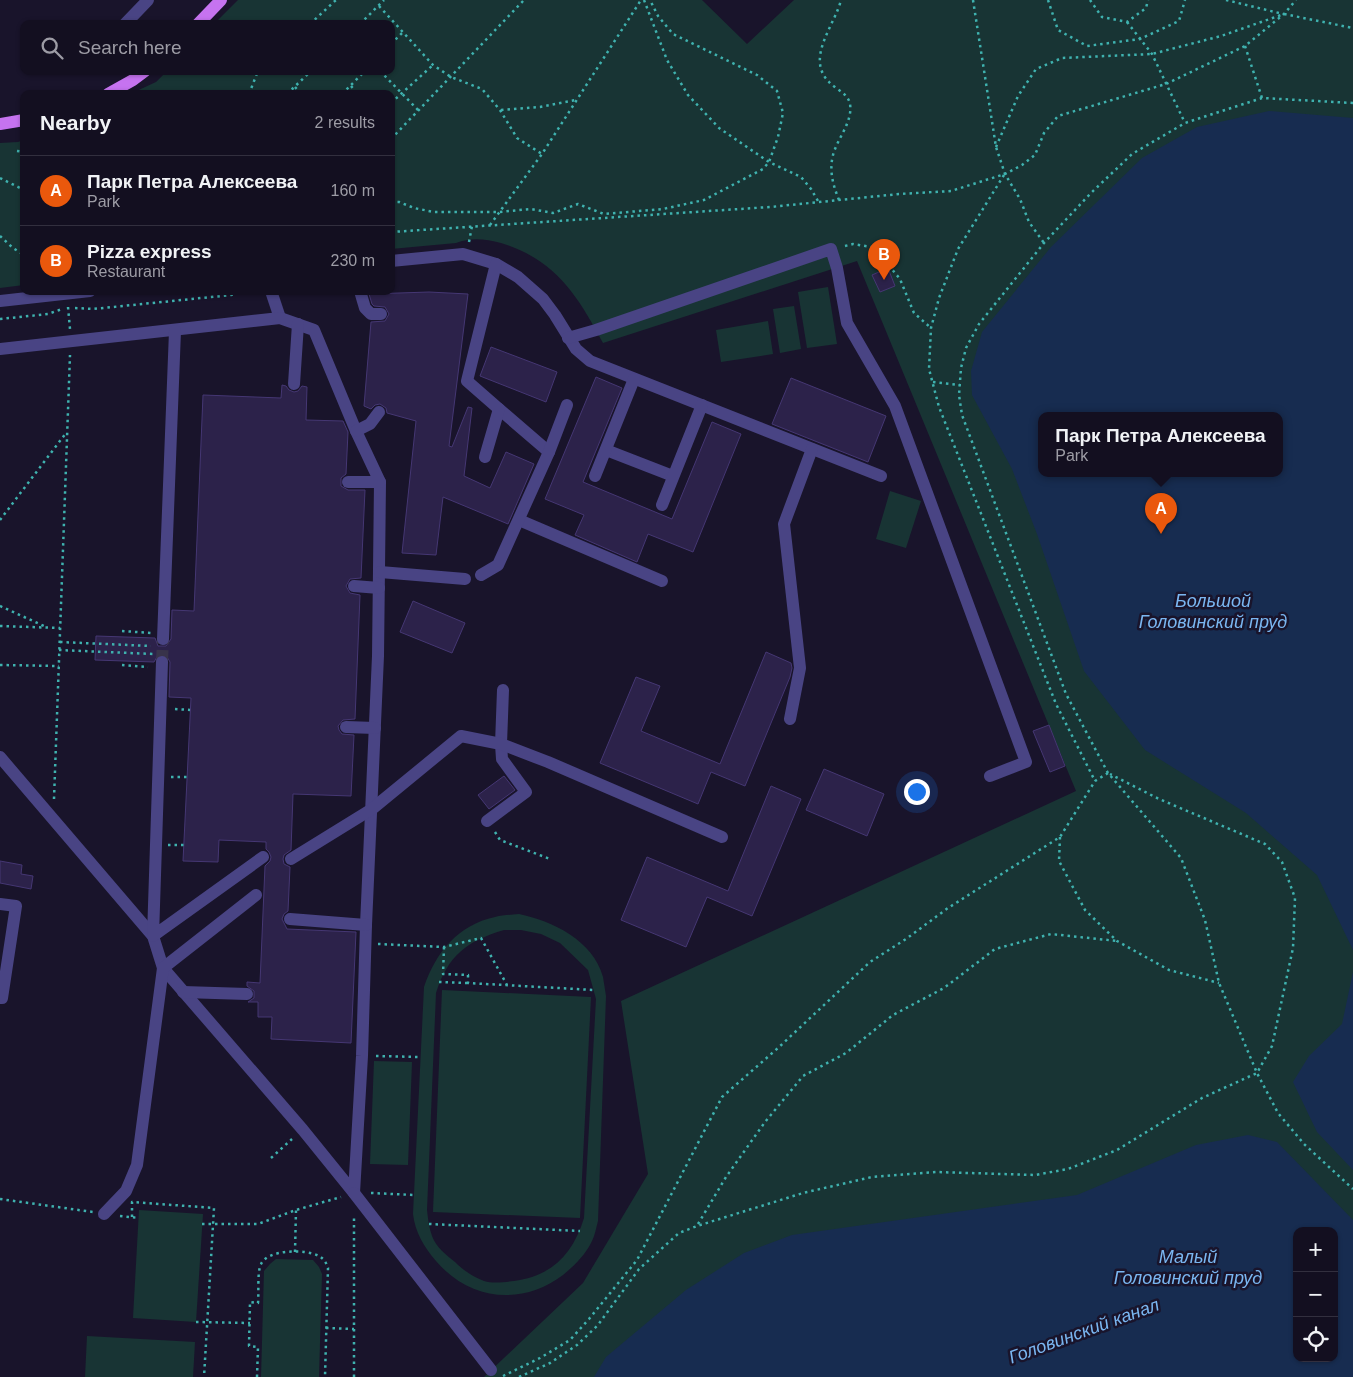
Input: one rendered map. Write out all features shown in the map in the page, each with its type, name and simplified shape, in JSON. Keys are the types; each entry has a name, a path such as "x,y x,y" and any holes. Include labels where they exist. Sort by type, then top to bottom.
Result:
{"main road":[{"path":"202,20 221,0"},
{"path":"115,90 140,75"},
{"path":"0,124 20,121"}],"lane":[{"path":"129,20 148,0"},
{"path":"568,338 831,249 838,268 847,323 895,406 1026,762 990,776"},
{"path":"395,261 463,254 496,264 518,277 543,299 576,350 590,361 881,476"},
{"path":"496,264 467,380 549,452"},
{"path":"0,301 54,295"},
{"path":"272,295 280,318"},
{"path":"361,295 365,308 372,315"},
{"path":"0,349 280,318 298,324 314,330 356,431 380,482 380,588 372,810 365,943 362,1056 354,1193"},
{"path":"294,384 298,324"},
{"path":"161,639 175,331"},
{"path":"595,476 634,378"},
{"path":"481,575 498,565 549,452 567,405"},
{"path":"662,505 702,406"},
{"path":"485,457 499,409"},
{"path":"356,431 370,424 379,412"},
{"path":"606,450 673,476"},
{"path":"790,719 800,668 784,524 812,450"},
{"path":"348,482 380,482"},
{"path":"519,520 662,581"},
{"path":"380,572 465,579"},
{"path":"354,586 380,588"},
{"path":"160,661 153,936 163,968 303,1130 495,1374"},
{"path":"487,820 526,792 502,759 503,690"},
{"path":"346,727 374,728"},
{"path":"291,860 372,810 461,736 501,744 548,762 722,837"},
{"path":"0,757 153,936"},
{"path":"153,936 263,857"},
{"path":"104,1214 126,1191 137,1165 163,968 256,895"},
{"path":"0,904 16,906 2,998 0,998"},
{"path":"290,919 366,925"},
{"path":"183,992 247,994"}],"path":[{"path":"314,20 336,0"},
{"path":"364,20 384,0"},
{"path":"396,134 524,0"},
{"path":"490,225 542,154 642,0"},
{"path":"642,0 667,60 688,95 719,128 769,162 801,177 811,189 818,202"},
{"path":"395,202 434,212 499,212 531,208 553,213 578,204 604,214 663,209 704,200 763,169 769,162 778,137 783,113 777,91 757,75 673,34 658,16 650,0"},
{"path":"839,200 831,180 833,155 849,117 850,103 843,93 828,82 820,67 820,52 839,10 841,0"},
{"path":"974,0 996,147 1005,174 1020,199 1029,222 1044,243"},
{"path":"1048,0 1058,30 1087,46 1140,39 1179,21 1185,0"},
{"path":"1090,0 1102,18 1127,22 1152,54 1185,123"},
{"path":"1127,22 1146,8 1148,0"},
{"path":"1226,0 1353,28"},
{"path":"395,232 951,191 1005,174 1035,156 1044,133 1058,116 1166,84 1245,46 1284,14 1296,0"},
{"path":"379,6 392,20"},
{"path":"996,147 1018,96 1036,69 1062,58 1152,54 1221,36 1284,14"},
{"path":"395,23 432,64 451,77 482,89 500,110 516,138 542,154"},
{"path":"395,40 403,32"},
{"path":"1245,46 1262,98"},
{"path":"395,99 432,64"},
{"path":"251,90 256,75"},
{"path":"292,90 306,75"},
{"path":"346,90 361,75"},
{"path":"384,75 419,111"},
{"path":"351,86 354,90"},
{"path":"295,87 298,90"},
{"path":"1353,102 1262,98 1185,123 1132,154 1090,194 1044,243 978,324 966,348 961,368 959,394 962,415 1066,694 1108,773 1181,858 1205,920 1219,983 1257,1073 1278,1113 1304,1144 1353,1189"},
{"path":"500,110 540,107 576,100"},
{"path":"1005,174 958,249 939,298 931,328 929,369 939,407 1056,704 1095,781"},
{"path":"0,178 20,188"},
{"path":"0,236 20,252"},
{"path":"831,249 853,244 871,247 900,279 914,313 931,328"},
{"path":"0,319 48,314 68,307 93,310 231,295"},
{"path":"53,820 71,342 69,318"},
{"path":"932,382 960,385"},
{"path":"0,520 67,432"},
{"path":"0,606 46,627"},
{"path":"0,626 60,628"},
{"path":"122,631 161,639"},
{"path":"60,642 129,645 161,639"},
{"path":"129,645 129,653"},
{"path":"59,650 129,653 160,661"},
{"path":"122,665 160,661"},
{"path":"0,664 59,666"},
{"path":"495,1374 540,1358 570,1340 589,1319 637,1260 722,1097 785,1042 870,962 906,939 948,908 1060,837 1095,781 1108,773"},
{"path":"519,1377 550,1363 577,1345 598,1325 639,1270 679,1233 803,1194 872,1177 936,1172 1036,1174 1068,1169 1116,1150 1202,1098 1257,1073 1272,1046 1293,948 1295,898 1282,862 1266,844 1159,799 1108,773"},
{"path":"487,820 500,840 550,859"},
{"path":"1060,837 1059,860 1085,910 1117,941 1169,970 1219,983"},
{"path":"171,845 184,845"},
{"path":"698,1226 726,1177 765,1122 803,1076 846,1054 893,1015 944,988 995,948 1051,934 1117,941"},
{"path":"365,943 444,947 481,938 507,985"},
{"path":"444,947 443,974 468,975 468,983"},
{"path":"439,982 594,990"},
{"path":"362,1056 420,1057"},
{"path":"271,1158 303,1130"},
{"path":"354,1193 354,1377"},
{"path":"202,1224 258,1224 296,1210 354,1193 414,1194"},
{"path":"0,1199 139,1218"},
{"path":"132,1217 132,1202 214,1208 204,1377"},
{"path":"295,1252 296,1210"},
{"path":"429,1224 580,1231"},
{"path":"257,1377 258,1347 249,1346 250,1302 258,1303 260,1265 265,1258 279,1252 313,1253 320,1256 328,1268 325,1377"},
{"path":"196,1322 250,1323"},
{"path":"326,1328 354,1329"}],"green space":[{"path":"238,0 702,0 747,44 794,0 1353,0 1353,1377 484,1377 583,1283 648,1174 621,1001 1076,791 857,261 603,343 584,310 563,281 551,269 520,250 490,240 479,239 395,249 395,90 139,90 156,82 163,75 395,75 395,20 218,20"},
{"path":"20,141 20,286 0,288 0,143"},
{"path":"828,287 837,344 807,348 798,292"},
{"path":"794,306 801,349 780,353 773,309"},
{"path":"768,321 773,354 721,362 716,330"},
{"path":"890,491 921,501 906,548 876,539"},
{"path":"519,914 545,922 570,934 590,953 598,964 603,977 606,996 598,1221 594,1238 589,1247 579,1260 563,1275 531,1292 497,1295 480,1291 464,1284 450,1274 436,1261 428,1250 418,1233 414,1221 424,987 435,962 459,933 482,921 498,916","holes":["504,930 521,930 541,934 560,943 588,970 596,999 584,1218 574,1242 559,1261 550,1268 527,1278 507,1282 491,1282 472,1275 445,1254 434,1240 429,1227 427,1210 436,993 446,969 453,959 469,945 479,939"]},
{"path":"442,990 591,997 580,1218 433,1212"},
{"path":"374,1061 412,1062 408,1165 370,1164"},
{"path":"139,1210 203,1214 196,1322 133,1318"},
{"path":"276,1259 313,1260 322,1274 319,1377 261,1377 264,1271"},
{"path":"87,1336 195,1342 193,1377 85,1377"}],"water":[{"name":"Большой Головинский пруд","path":"1269,111 1353,118 1353,950 1317,875 1246,813 1145,750 1084,671 1037,534 1012,469 972,395 971,371 982,332 1051,247 1142,158 1197,127"},
{"path":"1353,972 1353,1170 1317,1132 1293,1082 1309,1056 1342,1024"},
{"name":"Малый Головинский пруд","path":"1248,1135 1277,1142 1353,1220 1353,1377 594,1377 606,1357 686,1290 744,1253 792,1235 1077,1195 1196,1145"}],"building":[{"path":"888,268 895,286 880,292 872,275"},
{"path":"429,292 468,294 449,446 452,447 468,407 472,408 464,476 490,488 506,452 534,464 508,524 443,497 436,555 402,553 416,421 387,413 386,408 380,404 375,405 371,409 364,406 371,322 385,321 389,314 385,307 374,306 369,295 395,295 395,293"},
{"path":"491,347 557,372 546,402 480,376"},
{"path":"596,377 622,388 583,482 672,519 712,422 741,434 693,552 648,534 637,562 575,535 584,515 545,499"},
{"path":"791,378 886,416 868,462 772,424"},
{"path":"282,385 294,392 298,391 302,386 307,387 306,420 343,421 348,432 346,474 341,478 341,486 348,490 365,490 361,578 350,579 346,586 350,593 360,595 355,719 343,720 338,726 342,734 354,735 351,796 293,794 291,850 284,855 283,859 284,864 290,867 288,911 282,919 287,929 356,932 351,1043 271,1039 272,1017 258,1017 258,1002 248,1002 254,998 254,991 247,986 247,982 260,983 265,866 271,857 266,849 266,842 219,840 218,862 183,861 191,698 169,697 170,662 166,655 158,655 154,662 95,660 96,636 155,638 158,646 166,646 171,639 172,610 194,611 203,395 281,398"},
{"path":"413,601 465,623 452,653 400,632"},
{"path":"766,652 791,663 792,668 745,786 711,772 698,804 600,763 636,677 660,686 641,731 720,764"},
{"path":"1049,725 1065,766 1050,772 1033,731"},
{"path":"824,769 884,794 867,836 806,810"},
{"path":"504,776 515,790 489,809 478,795"},
{"path":"771,786 801,799 752,916 707,897 686,947 621,920 647,857 728,891"},
{"path":"0,861 22,865 21,874 33,876 31,889 0,883"}],"tunnel":[{"path":"162,662 163,639"}],"place":[{"name":"Pizza express","path":"884,280"},
{"name":"Парк Петра Алексеева","path":"1161,534"}],"water label":[{"name":"Головинский канал","path":"1084,1331"}]}
